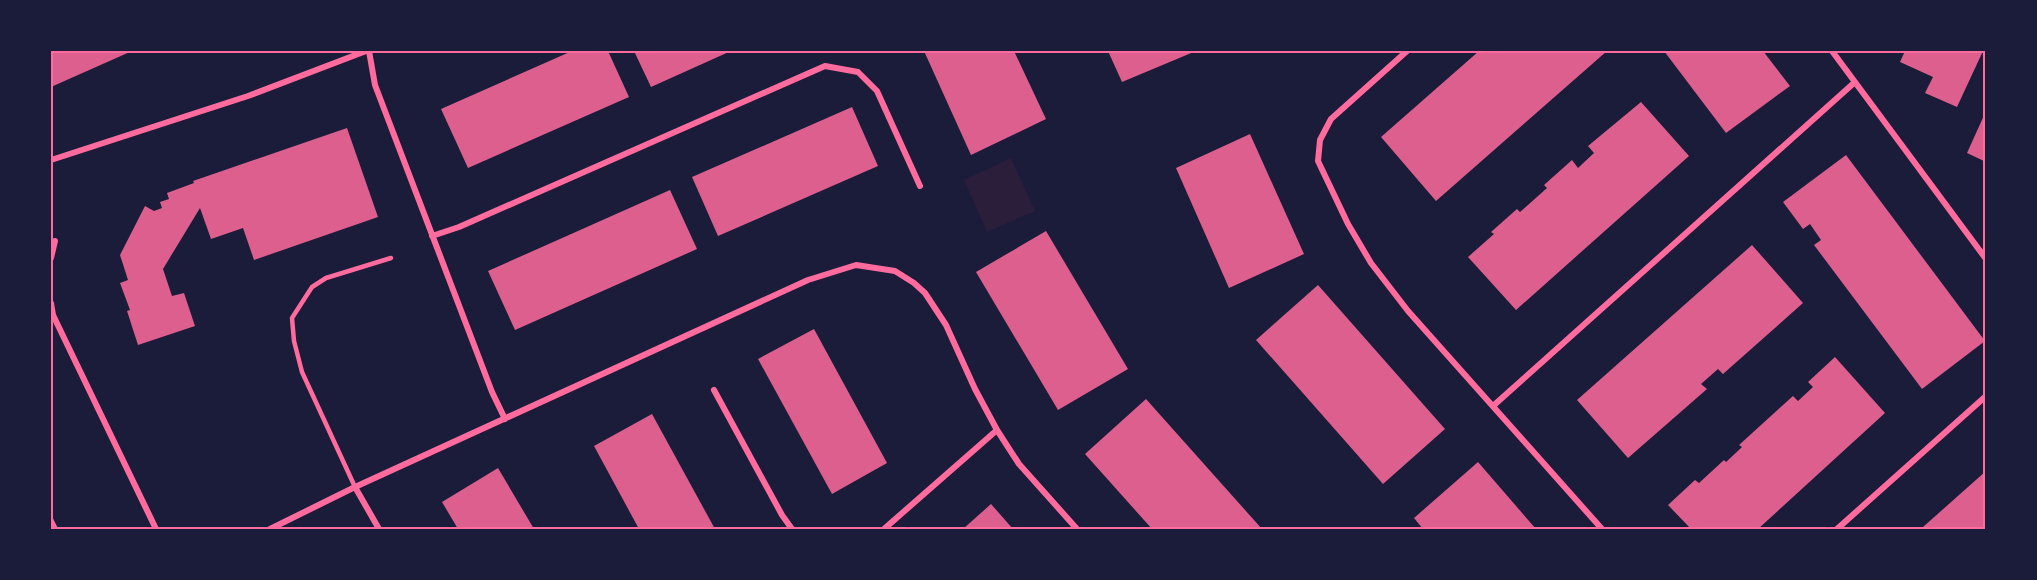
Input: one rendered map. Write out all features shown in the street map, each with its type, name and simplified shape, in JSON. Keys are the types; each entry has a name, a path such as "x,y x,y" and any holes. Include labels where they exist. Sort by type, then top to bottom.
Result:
{"street":[{"path":"51,160 248,96 367,51 375,85 432,236 492,392 506,419"},
{"path":"1407,51 1331,119 1320,140 1318,161 1348,224 1371,263 1408,311 1602,529"},
{"path":"1832,51 1986,259"},
{"path":"432,236 470,222 825,66 858,72 877,91 920,186"},
{"path":"1493,406 1855,82"},
{"path":"51,258 55,241"},
{"path":"270,529 356,487 808,280 856,265 895,271 914,283 924,293 946,325 975,389 1019,464 1077,529"},
{"path":"51,303 53,315 156,529"},
{"path":"714,390 792,529"},
{"path":"1837,529 1986,396"},
{"path":"884,529 997,430"},
{"path":"356,487 379,529"}],"lane":[{"path":"356,487 302,372 294,341 292,318 312,287 327,278 392,258"}],"path":[{"path":"51,519 56,529"}],"shaded area":[{"path":"1011,158 1035,211 987,232 964,180"}],"building":[{"path":"51,51 132,51 51,87"},
{"path":"572,51 608,51 629,97 468,168 441,109"},
{"path":"634,51 731,51 651,87"},
{"path":"924,51 1014,51 1046,119 971,155"},
{"path":"1108,51 1196,51 1122,82"},
{"path":"1479,51 1607,51 1436,201 1381,137"},
{"path":"1664,51 1763,51 1790,86 1726,133"},
{"path":"1905,51 1983,51 1957,107 1925,93 1933,77 1900,62"},
{"path":"1641,102 1689,156 1516,310 1468,257 1517,209 1520,212 1547,188 1544,185 1572,160 1578,168 1594,153 1588,146"},
{"path":"852,107 878,166 718,236 692,177"},
{"path":"1986,111 1986,162 1967,153"},
{"path":"347,128 378,217 254,260 243,228 211,239 200,208 163,269 172,296 184,293 195,326 138,345 127,311 130,310 120,283 128,280 120,255 145,206 154,211 162,208 160,202 169,199 167,193 194,183 193,181"},
{"path":"1250,134 1304,254 1229,288 1176,168"},
{"path":"1846,155 1985,341 1922,389 1814,245 1821,240 1810,224 1803,229 1783,202"},
{"path":"670,190 697,249 515,330 488,271"},
{"path":"1046,231 1128,369 1058,410 976,272"},
{"path":"1752,245 1803,303 1723,374 1718,369 1701,384 1707,389 1628,458 1577,400"},
{"path":"1318,285 1445,429 1383,484 1256,340"},
{"path":"814,329 887,463 832,494 758,359"},
{"path":"1835,357 1885,413 1758,529 1691,529 1668,505 1695,480 1699,483 1724,460 1726,462 1742,447 1739,445 1793,396 1798,401 1813,387 1808,382"},
{"path":"1146,399 1262,529 1152,529 1085,454"},
{"path":"652,414 715,529 639,529 594,446"},
{"path":"1478,462 1536,529 1423,529 1414,518"},
{"path":"498,468 534,529 458,529 442,502"},
{"path":"1986,471 1986,529 1924,529 1923,527"},
{"path":"991,504 1013,529 963,529"}]}
